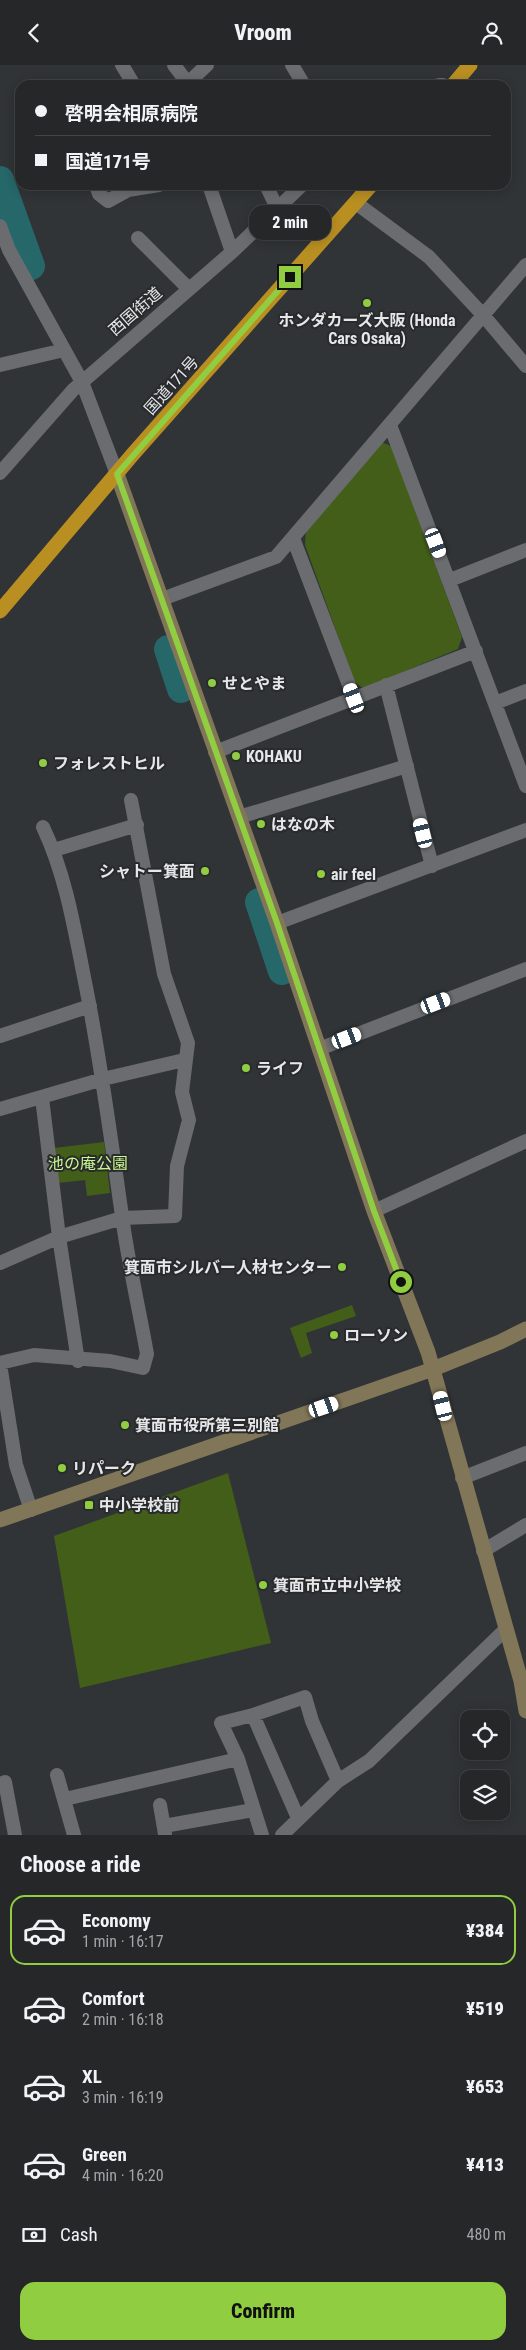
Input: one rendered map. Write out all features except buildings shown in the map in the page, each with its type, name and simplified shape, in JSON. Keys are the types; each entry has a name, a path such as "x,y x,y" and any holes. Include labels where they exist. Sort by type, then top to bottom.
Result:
{"highway":[{"path":"457,80 470,65"},
{"name":"国道171号","path":"0,611 117,474 367,190"}],"street":[{"path":"122,65 131,80"},
{"path":"174,65 185,80"},
{"path":"192,80 207,65"},
{"path":"298,67 302,80"},
{"path":"98,190 99,194 108,201 128,190"},
{"path":"211,190 232,252"},
{"path":"268,190 277,208"},
{"name":"西国街道","path":"0,473 82,382 188,288 232,252 297,190"},
{"path":"356,203 428,257 483,315 526,366"},
{"path":"0,226 9,250 82,382 117,474 277,923 374,1211 433,1369 462,1478 524,1692 526,1711"},
{"path":"138,238 188,288"},
{"path":"162,599 276,557 526,265"},
{"path":"0,365 64,350"},
{"path":"390,425 450,580 526,786"},
{"path":"293,538 354,698"},
{"path":"450,580 526,551"},
{"path":"215,751 476,651"},
{"path":"386,685 432,866"},
{"path":"495,703 526,691"},
{"path":"239,817 407,766"},
{"path":"0,1263 59,1237 122,1218 175,1216 177,1166 189,1120 182,1092 184,1060 188,1043 164,974 132,800"},
{"path":"54,849 137,825"},
{"path":"31,1510 16,1465 3,1398 0,1364 34,1355 78,1361 110,1361 143,1368 147,1354 122,1218 103,1079 90,1007 68,897 54,849 43,827"},
{"path":"277,923 526,830"},
{"path":"319,1049 526,969"},
{"path":"0,1036 90,1007"},
{"path":"0,1109 103,1079 184,1060"},
{"path":"42,1098 59,1237 78,1361"},
{"path":"374,1211 526,1141"},
{"path":"0,1520 433,1369 500,1342 526,1329"},
{"path":"462,1478 526,1453"},
{"path":"483,1551 526,1525"},
{"path":"282,1835 298,1817 338,1781 370,1761 506,1629"},
{"path":"262,1835 238,1759 221,1723 253,1715 305,1697 312,1721 338,1781"},
{"path":"253,1715 298,1817"},
{"path":"65,1799 238,1759"},
{"path":"57,1775 74,1835"},
{"path":"0,1784 4,1782 15,1835"},
{"path":"160,1805 164,1831 253,1810"}],"green space":[{"path":"379,441 391,446 462,637 458,649 367,687 361,687 355,683 305,545 306,529"},
{"name":"池の庵公園","path":"104,1142 110,1193 87,1196 85,1180 58,1183 54,1148"},
{"path":"352,1305 356,1316 306,1333 312,1353 301,1358 290,1328"},
{"path":"228,1473 271,1643 80,1688 54,1536"}],"waterway":[{"path":"0,180 31,266"},
{"path":"168,649 181,689"},
{"path":"259,902 282,971"}],"place":[{"name":"ホンダカーズ大阪 (Honda Cars Osaka)","path":"367,303"},
{"name":"せとやま","path":"212,683"},
{"name":"KOHAKU","path":"236,756"},
{"name":"フォレストヒル","path":"43,763"},
{"name":"はなの木","path":"261,824"},
{"name":"シャトー箕面","path":"205,871"},
{"name":"air feel","path":"321,874"},
{"name":"ライフ","path":"246,1068"},
{"name":"箕面市シルバー人材センター","path":"342,1267"},
{"name":"ローソン","path":"334,1335"},
{"name":"箕面市役所第三別館","path":"125,1425"},
{"name":"リパーク","path":"62,1468"},
{"name":"中小学校前","path":"89,1505"},
{"name":"箕面市立中小学校","path":"263,1585"}],"route":[{"path":"290,277 117,474 277,923 374,1211 401,1282"}]}
